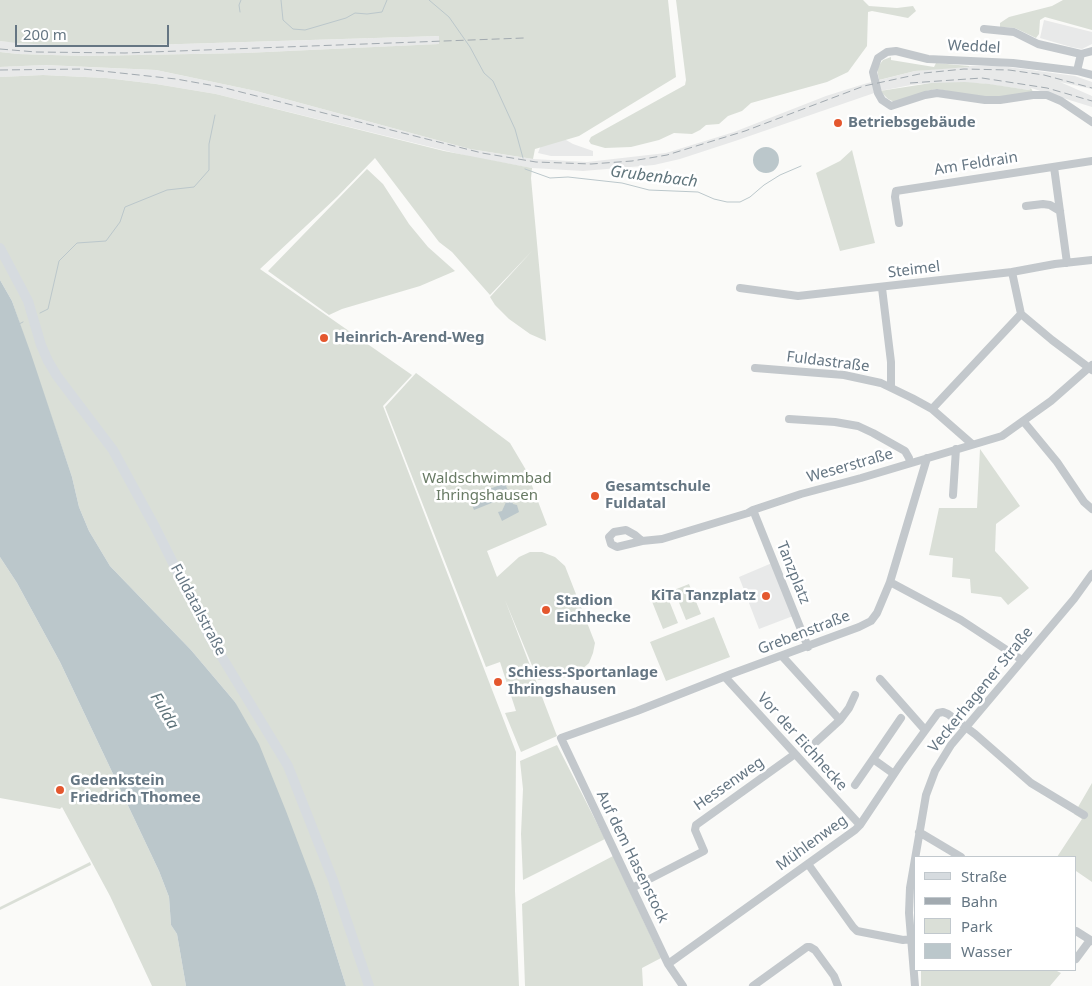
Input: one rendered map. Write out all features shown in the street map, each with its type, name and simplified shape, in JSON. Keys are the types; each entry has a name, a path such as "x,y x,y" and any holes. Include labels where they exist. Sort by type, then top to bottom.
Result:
{"main road":[{"name":"Fuldatalstraße","path":"0,248 28,301 41,346 48,361 57,376 113,450 155,527 211,639 288,766 333,880 369,986"}],"street":[{"path":"984,29 1014,32 1038,44 1081,54 1092,51"},
{"name":"Weddel","path":"1092,75 1077,71 1013,63 928,59 896,51 887,52 878,58 873,72 878,93 882,100 891,106 937,93 985,100 1047,95 1092,122"},
{"path":"1077,71 1081,54"},
{"name":"Am Feldrain","path":"899,224 895,197 896,191 1092,161"},
{"path":"1054,167 1067,263"},
{"path":"1026,206 1043,204 1060,210"},
{"name":"Steimel","path":"740,288 798,296 882,288 1092,260"},
{"path":"972,444 1002,436 1024,422 1091,368 1020,314 1012,272"},
{"path":"882,288 891,362 891,387"},
{"path":"932,409 1020,314"},
{"name":"Fuldastraße","path":"755,368 844,375 891,387 932,409 972,444"},
{"path":"789,419 835,422 858,426 873,432 905,451 910,463"},
{"path":"1024,422 1057,462 1084,502 1092,509"},
{"name":"Weserstraße","path":"642,541 626,530 618,530 610,535 609,541 617,547 642,541 662,540 808,492 972,444"},
{"path":"954,494 956,449"},
{"name":"Grebenstraße","path":"561,738 808,647 871,621 877,613 890,582 927,458"},
{"name":"Tanzplatz","path":"753,510 808,647"},
{"name":"Veckerhagener Straße","path":"915,856 926,795 934,771 943,756 1080,592 1092,574"},
{"path":"890,582 961,620 1022,660"},
{"path":"782,656 840,720"},
{"name":"Vor der Eichhecke","path":"725,677 860,825"},
{"path":"880,679 925,730"},
{"path":"816,742 840,720 849,708 855,695"},
{"name":"Mühlenweg","path":"668,964 860,825 938,713 943,712 966,727"},
{"path":"856,785 901,718"},
{"path":"966,727 1031,783 1084,815"},
{"name":"Auf dem Hasenstock","path":"561,738 668,964 683,986"},
{"name":"Hessenweg","path":"632,888 704,851 695,830 696,825 795,754"},
{"path":"873,759 894,774"},
{"path":"919,832 959,856"},
{"name":"Veckerhagener Straße","path":"914,863 909,913 914,970"},
{"path":"808,864 852,927 857,931 903,940 912,939"},
{"path":"1077,931 1091,940 1077,958"},
{"path":"757,985 810,946 834,976 838,986"},
{"name":"Veckerhagener Straße","path":"914,971 915,986"}],"shaded area":[{"path":"1044,20 1092,32 1092,44 1082,49 1040,38"},
{"path":"439,36 440,44 245,53 85,56 0,52 0,41 84,47"},
{"path":"44,65 156,70 256,91 470,149 533,159 587,162 666,153 734,132 826,96 915,71 969,66 1001,66 1075,76 1092,82 1092,89 1060,82 1092,96 1092,107 1031,88 1029,90 978,83 911,85 880,91 680,159 654,165 583,171 532,168 471,157 216,94 156,84 106,78 43,75 0,77 0,67"},
{"path":"547,129 573,144 593,151 593,156 551,156 538,153"},
{"name":"KiTa Tanzplatz","path":"772,563 793,616 759,629 739,577"}],"green space":[{"path":"0,0 668,0 676,77 579,136 535,149 533,159 470,149 256,91 156,70 45,65 0,67 0,52 85,56 245,53 439,44 439,36 84,47 17,43 0,41"},
{"path":"676,0 863,0 869,6 897,8 913,6 916,11 908,18 872,11 868,12 867,46 848,72 827,82 751,103 742,111 728,116 719,124 706,125 692,134 674,133 659,140 631,147 605,148 591,144 589,141 591,137 685,85 686,80"},
{"path":"1063,0 1092,0 1092,30 1045,17 1040,20 1039,34 1036,38 1015,28 1000,27 1000,23 1009,17 1052,6"},
{"path":"891,57 891,60 934,67 936,63 969,67 915,71 879,80 877,69 883,60"},
{"path":"43,75 106,78 216,94 444,151 532,168 531,178 546,341 530,334 509,319 490,297 532,251 490,295 452,252 439,242 375,158 337,197 260,269 412,375 383,406 516,752 515,891 519,986 346,986 317,893 235,702 191,650 110,566 89,531 79,507 72,477 12,301 0,280 0,77"},
{"path":"965,82 1029,90 1031,88 1033,92 979,97 937,89 926,91 896,103 888,99 880,91 931,83"},
{"path":"852,150 875,243 840,251 816,173 840,161"},
{"path":"367,169 383,184 409,224 428,247 455,271 420,286 342,309 329,315 268,271"},
{"name":"Waldschwimmbad Ihringshausen","path":"416,373 510,443 526,470 547,525 487,551 497,577 519,557 530,552 542,552 555,557 565,566 595,643 589,663 578,673 568,677 538,680 505,600 557,736 521,752 505,713 516,711 500,662 486,667 385,407"},
{"path":"980,449 1020,506 996,524 995,551 1029,588 1008,605 1001,597 971,593 970,579 952,577 953,558 929,555 939,508 977,508"},
{"path":"0,557 17,583 60,662 159,871 169,897 171,925 177,934 186,986 152,986 110,896 62,807 60,809 0,798"},
{"path":"689,584 701,614 686,620 674,590"},
{"path":"666,593 678,623 663,629 651,599"},
{"path":"714,617 730,657 666,681 650,642"},
{"path":"557,745 605,839 523,880 521,834 523,789 520,761"},
{"path":"1092,783 1092,882 1077,872 1077,856 1058,856 1082,819 1074,814"},
{"path":"613,856 661,958 642,968 643,986 525,986 522,904"},
{"path":"90,862 91,865 0,910 0,907"},
{"path":"921,971 1057,971 1061,973 1050,986 921,986"}],"water":[{"path":"766,147 775,151 779,160 775,169 766,173 757,169 753,160 757,151"},
{"name":"Fulda","path":"0,280 12,301 31,354 72,477 79,507 89,531 110,566 191,650 235,702 259,744 317,893 346,986 186,986 177,934 171,925 169,897 159,871 60,662 17,583 0,557"},
{"path":"505,483 513,504 517,505 519,512 502,521 498,512 502,511 506,502 504,498 474,510 469,497"}],"waterway":[{"name":"Grubenbach","path":"240,12 239,5 241,0"},
{"name":"Grubenbach","path":"281,0 283,20 293,29 305,30 346,18 355,13 382,12 387,0"},
{"name":"Grubenbach","path":"429,0 449,17 470,47 484,73 493,81 515,129 523,158"},
{"name":"Grubenbach","path":"40,313 48,309 59,261 77,243 106,241 120,222 125,207 167,190 194,187 209,170 209,144 215,115"},
{"name":"Grubenbach","path":"525,169 550,178 568,177 622,183 649,190 698,192 714,199 740,202 780,175 801,166"},
{"name":"Grubenbach","path":"19,324 23,322"}],"railway":[{"path":"0,49 36,52 125,53 524,38"},
{"path":"0,70 83,69 176,79 221,87 482,153 536,162 591,164 632,161 667,155 745,131 864,86 924,73 964,69 1009,70 1044,75 1092,88"},
{"path":"910,83 982,78 1047,88 1092,101"}],"place":[{"name":"Betriebsgebäude","path":"838,123"},
{"name":"Heinrich-Arend-Weg","path":"324,338"},
{"name":"Gesamtschule Fuldatal","path":"595,496"},
{"name":"KiTa Tanzplatz","path":"766,596"},
{"name":"Stadion Eichhecke","path":"546,610"},
{"name":"Schiess-Sportanlage Ihringshausen","path":"498,682"},
{"name":"Gedenkstein Friedrich Thomee","path":"60,790"}]}
